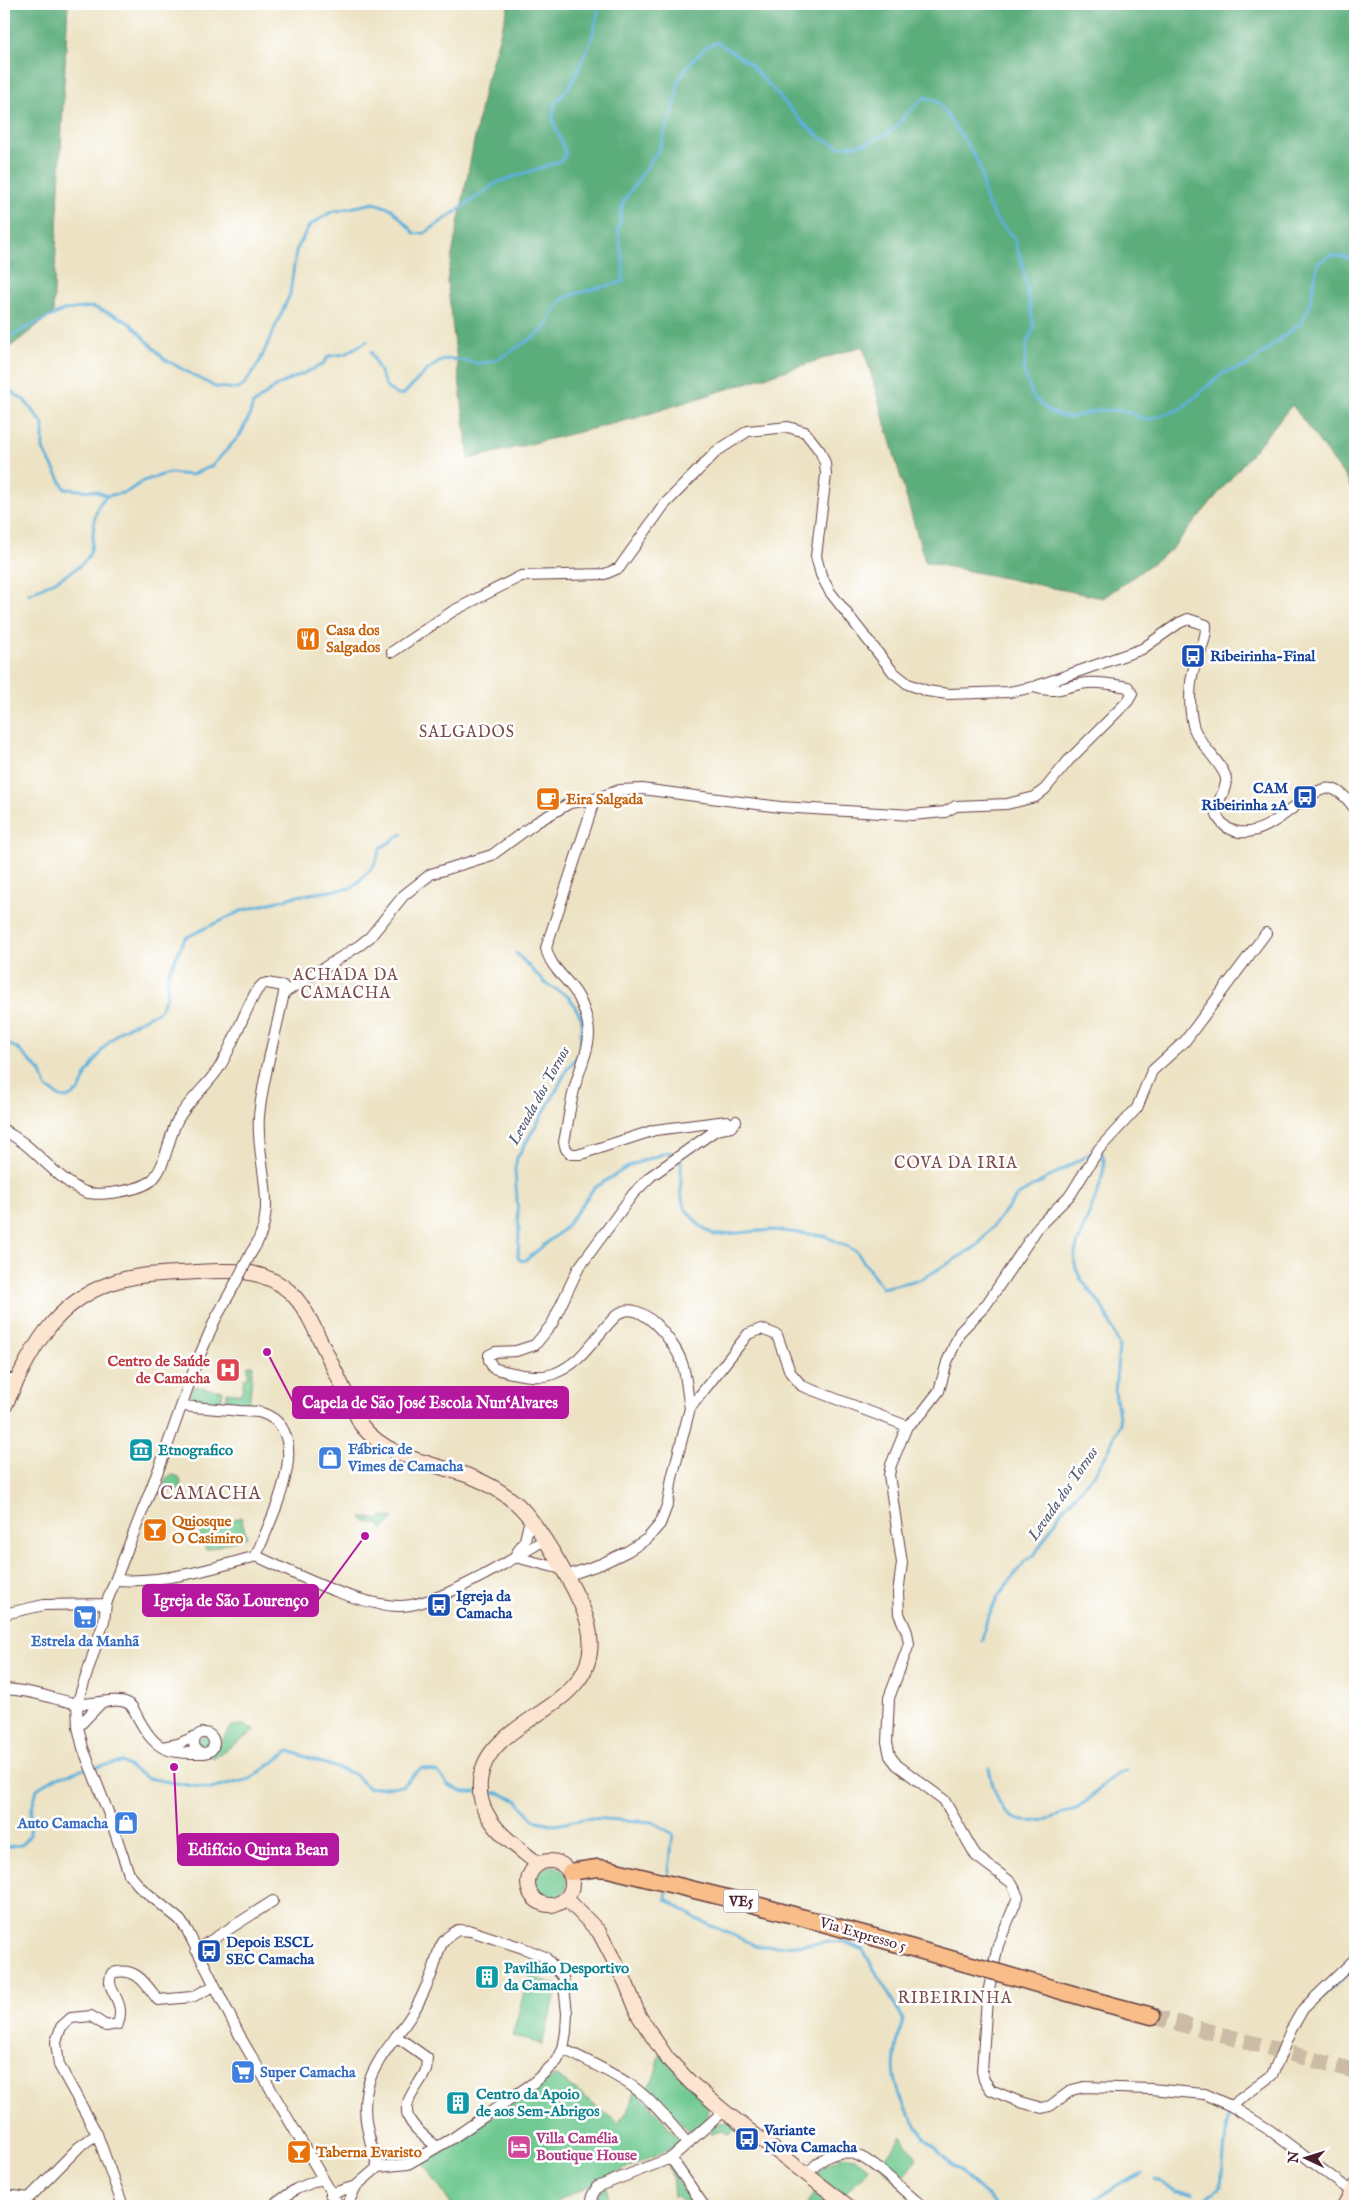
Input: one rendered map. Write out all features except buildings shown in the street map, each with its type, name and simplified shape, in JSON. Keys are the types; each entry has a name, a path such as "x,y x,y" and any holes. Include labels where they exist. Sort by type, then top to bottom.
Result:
{"main road":[{"path":"4,1408 10,1379 42,1334 56,1319 90,1292 112,1282 156,1274 245,1271 276,1283 295,1297 311,1321 361,1425 373,1438 399,1455 478,1479 517,1504 530,1519 564,1573 588,1624 590,1646 585,1668 575,1686 566,1695 501,1741 486,1762 480,1787 482,1802 487,1816 498,1829 538,1864"},
{"path":"554,1861 564,1865 570,1872 572,1887 566,1898 554,1905 535,1900 528,1888 529,1874 538,1864 554,1861"},
{"name":"Via Expresso 5","path":"570,1872 597,1868 608,1869 756,1905 1152,2016"},
{"path":"566,1898 599,1932 622,1975 638,2016 667,2058 690,2084 848,2206"},
{"path":"1344,2206 1354,2189"}],"street":[{"path":"392,652 454,611 521,576 605,574 619,568 664,505 717,451 748,431 788,428 805,432 820,450 825,463 826,475 816,556 821,575 830,592 893,672 908,684 927,691 948,694 1009,692 1034,688 1142,649 1179,623 1188,619 1202,622 1206,625 1206,637 1193,671 1191,708 1193,725 1200,741 1225,776 1225,788 1216,809 1217,819 1226,828 1249,833 1265,828 1309,798 1324,790 1331,789 1338,791 1355,809"},
{"path":"284,993 370,937 404,895 431,874 492,856 537,822 570,803 595,799 620,790 642,789 780,807 912,815 945,812 956,806 1007,804 1035,797 1045,789 1068,761 1128,701 1132,694 1128,687 1099,683 1085,684 1055,692 1034,688"},
{"path":"515,1556 564,1573 602,1564 628,1551 647,1539 660,1524 668,1503 672,1478 690,1408 683,1364 676,1347 661,1329 644,1314 630,1311 618,1314 575,1363 552,1374 535,1376 493,1368 489,1355 495,1352 516,1351 534,1345 552,1324 578,1270 633,1194 651,1176 716,1130 731,1126 736,1121 731,1119 721,1123 655,1130 581,1154 571,1154 566,1149 564,1142 575,1087 590,1045 589,1021 578,996 552,964 546,948 595,799"},
{"path":"1266,933 1185,1041 1152,1072 1137,1108 1105,1141 1071,1194 1039,1226 986,1306 960,1332 947,1362 939,1390 922,1413 907,1426 891,1465 889,1475 902,1563 898,1593 899,1614 907,1632 909,1644 890,1698 887,1742 890,1756 897,1765 944,1800 976,1856 1012,1883 1016,1889 1018,1897 998,1945 987,1998 982,2071 984,2080 991,2090 1020,2102 1042,2108 1056,2103 1072,2090 1084,2087 1112,2087 1204,2094 1231,2106 1271,2131 1354,2189"},
{"path":"4,1130 24,1142 60,1174 85,1192 103,1194 150,1182 158,1174 170,1135 179,1116 217,1071 236,1036 257,990 263,984 283,986 284,993 259,1116 258,1141 266,1179 265,1225 260,1241 251,1253 204,1347 106,1604 104,1621 77,1704 78,1726 83,1748 108,1812 128,1874 141,1888 180,1920 252,2059 321,2179 339,2206"},
{"path":"690,1408 748,1334 761,1329 777,1335 790,1372 802,1386 907,1426"},
{"path":"183,1406 261,1412 275,1419 284,1431 289,1449 289,1467 273,1515 256,1556"},
{"path":"515,1556 525,1540 530,1519"},
{"path":"116,1580 133,1581 182,1575 256,1556 352,1596 387,1606 402,1606 425,1602 446,1594 544,1540"},
{"path":"4,1614 44,1605 106,1604"},
{"path":"82,1687 101,1703"},
{"path":"4,1689 24,1690 77,1704 117,1700 126,1702 132,1707 146,1732 157,1746 175,1752 201,1753 211,1751 214,1741 206,1734 178,1744 161,1747"},
{"path":"78,1726 101,1703"},
{"path":"196,1736 194,1746 201,1753"},
{"path":"196,1950 273,1901"},
{"path":"330,2194 356,2186 378,2167 408,2164 477,2123 533,2083 557,2061 563,2049 566,2032 567,2013 563,1977 544,1957 471,1931 458,1930 446,1937 416,2007 374,2070 368,2086 366,2127 378,2167"},
{"path":"1231,2106 1272,2074 1291,2030 1303,2009 1355,1959"},
{"path":"123,2206 97,2134 59,2065 56,2042 61,2027 71,2018 91,2016 106,2026 118,2024 120,2006 115,1992 109,1986 108,1980 112,1973 121,1970 134,1973 158,2000 192,1997 214,1986"},
{"path":"396,2036 427,2058 426,2070 408,2103 407,2112 408,2117 416,2127 437,2147"},
{"path":"563,2049 588,2060 632,2086 668,2120 688,2144"},
{"path":"593,2206 592,2196 597,2186 670,2158 724,2111"},
{"path":"4,2200 14,2196 29,2198 79,2147 97,2134"},
{"path":"807,2175 814,2164 826,2157 846,2152 856,2154 922,2206"},
{"path":"670,2158 704,2206"},
{"path":"272,2206 296,2189 321,2179"},
{"path":"347,2206 356,2186"}],"green space":[{"path":"4,4 68,4 53,313 4,352"},
{"path":"509,4 1355,4 1355,498 1346,478 1292,405 1171,550 1103,598 925,562 863,346 636,418 469,459 447,281 485,85"},
{"path":"248,1365 253,1365 249,1408 226,1404 227,1392 241,1394 244,1379 248,1377"},
{"path":"193,1386 223,1391 221,1404 189,1399"},
{"path":"173,1475 181,1483 173,1491 165,1483"},
{"path":"381,1516 394,1518 382,1530 381,1525 365,1522 362,1517 379,1520"},
{"path":"241,1517 247,1537 206,1550 199,1530"},
{"path":"244,1725 256,1730 213,1758 211,1751 220,1744 231,1726"},
{"path":"204,1736 209,1738 211,1743 209,1748 204,1750 199,1748 197,1743 199,1738"},
{"path":"551,1866 563,1870 567,1882 563,1894 551,1898 539,1894 535,1882 539,1870"},
{"path":"529,1976 559,1985 542,2044 512,2036"},
{"path":"660,2053 706,2102 706,2118 701,2127 693,2130 687,2129 646,2088 654,2076"},
{"path":"556,2075 618,2123 627,2112 635,2090 658,2113 681,2143 557,2201 558,2206 452,2206 423,2163"},
{"path":"728,2122 751,2140 749,2142 734,2130 729,2135 722,2131 710,2134 710,2131 719,2123"},
{"path":"902,2136 917,2158 900,2182 879,2165"},
{"path":"843,2156 855,2158 869,2169 843,2196 817,2176 820,2168"},
{"path":"668,2166 673,2167 679,2173 674,2177 693,2205 698,2202 700,2206 688,2206 677,2196 674,2197 672,2176"},
{"path":"607,2187 608,2206 599,2206 597,2196 599,2192"},
{"path":"815,2192 832,2206 805,2206"}],"waterway":[{"path":"4,339 64,310 93,307 117,316 131,324 164,359 215,387 238,389 244,385 260,361 290,294 296,251 309,226 331,212 374,203 392,209 415,234 425,233 498,182 561,161 566,154 553,121 555,104 572,83 591,41 600,4"},
{"path":"371,352 387,388 397,395 404,394 424,373 436,364 448,359 477,363 490,362 497,359 542,331 561,301 581,292 623,282 623,260 618,231 623,202 659,149 675,105 679,80 688,65 706,47 717,42 749,63 803,123 821,138 841,147 868,143 894,130 907,113 925,97 937,101 972,151 981,170 985,199 996,219 1014,238 1022,263 1034,328 1027,343 1024,372 1033,397 1050,412 1069,418 1099,410 1125,411 1147,420 1181,409 1223,373 1247,366 1303,321 1310,304 1318,263 1331,255 1355,259"},
{"path":"4,387 24,400 43,424 43,449 65,489 95,491 107,496 127,492 143,481 169,473 191,475 212,466 240,435 253,404 278,385 322,365 329,356 345,354 367,341"},
{"path":"29,594 77,568 88,557 91,550 97,510 107,496"},
{"name":"Levada dos Tornos","path":"4,1041 18,1049 41,1072 46,1087 60,1097 67,1098 79,1091 87,1073 104,1047 120,1031 159,1011 167,996 168,974 185,938 241,911 296,896 352,888 373,867 381,848 402,834"},
{"name":"Levada dos Tornos","path":"516,953 545,983 569,997 581,1017 582,1025 579,1054 567,1069 517,1158 515,1169 519,1231 518,1258 522,1261 527,1259 565,1228 594,1188 631,1165 668,1152 677,1155"},
{"name":"Levada dos Tornos","path":"681,1160 681,1194 684,1207 698,1224 714,1235 773,1230 825,1236 856,1251 882,1288 922,1279 977,1246 1018,1195 1093,1152"},
{"name":"Levada dos Tornos","path":"1101,1152 1104,1160 1103,1172 1094,1202 1077,1245 1075,1262 1079,1275 1105,1313 1118,1343"},
{"name":"Levada dos Tornos","path":"982,1640 987,1619 998,1597 1024,1562 1035,1554 1063,1509 1095,1473 1107,1454 1120,1423 1115,1392 1119,1346"},
{"path":"96,1767 122,1762 147,1778 210,1789 250,1779 289,1751 354,1774 368,1788 402,1786 421,1768 438,1772 448,1785 464,1792 476,1792"},
{"name":"Levada dos Tornos","path":"989,1768 1000,1804 1014,1818 1024,1821 1051,1818 1068,1812 1083,1804 1114,1776 1126,1771"},
{"path":"4,1847 21,1845 30,1835 31,1812 37,1789 54,1778 85,1769"},
{"path":"485,1792 499,1793 518,1801 533,1820 556,1825 588,1818 653,1822 673,1834 668,1879"},
{"path":"667,1888 666,1899 695,1918 757,1946 784,1946 842,1941 863,1950 903,2019 896,2048 894,2069 900,2097 909,2115 935,2148 997,2206"},
{"path":"1303,2019 1308,2011 1355,1967"},
{"path":"1207,2197 1221,2185 1227,2123 1231,2110"},
{"path":"1084,2206 1121,2183 1142,2173"},
{"path":"1155,2180 1176,2191 1193,2193"}],"tunnel":[{"path":"1152,2016 1355,2071"}],"place":[{"name":"Casa dos Salgados","path":"308,639"},
{"name":"Ribeirinha-Final","path":"1193,656"},
{"name":"CAM Ribeirinha 2A","path":"1305,797"},
{"name":"Eira Salgada","path":"548,799"},
{"name":"Capela de São José Escola Nun‘Alvares","path":"267,1352"},
{"name":"Centro de Saúde de Camacha","path":"228,1370"},
{"name":"Etnografico","path":"141,1450"},
{"name":"Fábrica de Vimes de Camacha","path":"330,1458"},
{"name":"Quiosque O Casimiro","path":"155,1530"},
{"name":"Igreja de São Lourenço","path":"365,1536"},
{"name":"Igreja da Camacha","path":"439,1605"},
{"name":"Estrela da Manhã","path":"85,1617"},
{"name":"Edifício Quinta Bean","path":"174,1767"},
{"name":"Auto Camacha","path":"126,1823"},
{"name":"Depois ESCL SEC Camacha","path":"209,1951"},
{"name":"Pavilhão Desportivo da Camacha","path":"487,1977"},
{"name":"Super Camacha","path":"243,2072"},
{"name":"Centro da Apoio de aos Sem-Abrigos","path":"458,2103"},
{"name":"Variante Nova Camacha","path":"747,2139"},
{"name":"Villa Camélia Boutique House","path":"519,2147"},
{"name":"Taberna Evaristo","path":"299,2152"}],"district":[{"name":"SALGADOS","path":"467,731"},
{"name":"ACHADA DA CAMACHA","path":"346,983"},
{"name":"COVA DA IRIA","path":"956,1162"},
{"name":"CAMACHA","path":"211,1493"},
{"name":"RIBEIRINHA","path":"955,1997"}]}
